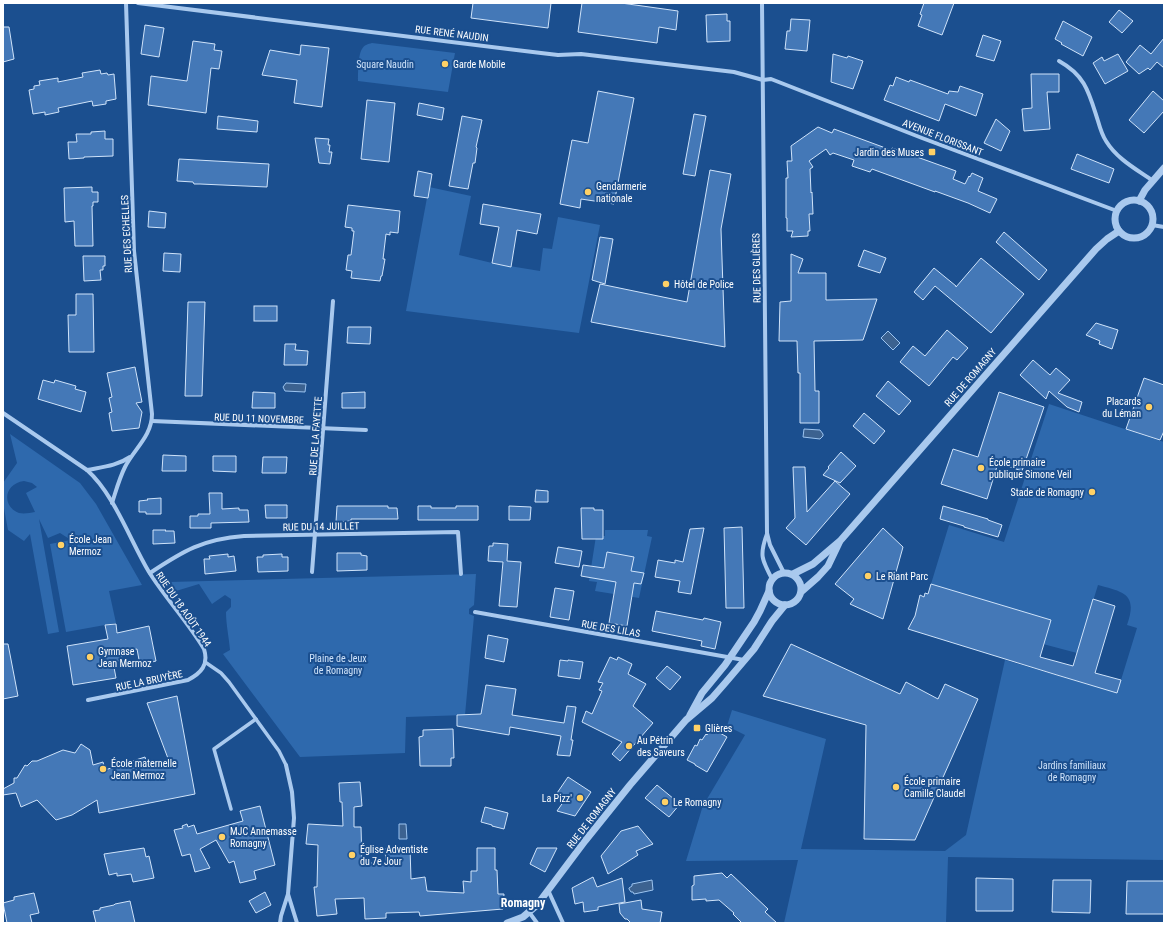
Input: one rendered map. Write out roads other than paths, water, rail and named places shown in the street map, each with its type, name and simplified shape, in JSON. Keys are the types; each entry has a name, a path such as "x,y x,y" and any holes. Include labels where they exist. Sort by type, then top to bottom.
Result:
{"street":[{"name":"RUE DES ECHELLES","path":"112,503 119,481 130,457 144,439 150,429 152,421 134,251 126,3"},
{"name":"RUE RENÉ NAUDIN","path":"138,3 552,54 581,54 734,72 763,80"},
{"name":"RUE DES GLIÈRES","path":"762,3 768,533 770,545 784,573"},
{"path":"1059,61 1072,69 1084,82 1101,130 1109,146 1122,159 1153,181"},
{"name":"AVENUE FLORISSANT","path":"763,80 771,79 922,138 1117,211"},
{"path":"1139,201 1145,190 1164,168"},
{"path":"1130,201 1139,201 1144,203 1151,210 1153,219 1152,225 1146,234 1138,238 1129,237 1119,231 1115,222 1117,211 1125,203 1130,201"},
{"path":"1152,225 1164,227"},
{"name":"RUE DE ROMAGNY","path":"793,574 813,564 840,541 1096,249 1119,231"},
{"name":"RUE DE LA FAYETTE","path":"312,572 333,301"},
{"name":"RUE DU 18 AOÛT 1944","path":"3,413 87,470 101,484 150,573 201,644 205,654 205,662 224,677 281,754 286,765 292,787 294,806 288,894 280,916 280,923"},
{"name":"RUE DU 11 NOVEMBRE","path":"152,421 366,430"},
{"name":"RUE DES ECHELLES","path":"87,470 115,465 130,457"},
{"name":"RUE DU 14 JUILLET","path":"150,573 186,550 218,539 244,536 458,532 461,574"},
{"name":"RUE DES GLIÈRES","path":"768,533 763,544 762,556 772,579"},
{"name":"RUE DE ROMAGNY","path":"802,591 828,566 840,541"},
{"path":"777,574 793,574 800,580 802,591 800,596 796,602 790,605 785,606 778,604 774,601 769,591 772,579 777,574"},
{"name":"RUE DE ROMAGNY","path":"686,720 702,693 730,658 757,617 769,591"},
{"name":"RUE DE ROMAGNY","path":"507,923 517,920 537,905 615,803 648,763 686,720 712,698 760,641 772,621 785,606"},
{"name":"RUE DES LILAS","path":"475,612 744,660"},
{"name":"RUE LA BRUYÈRE","path":"88,700 184,681 192,678 199,672 204,666 205,662"},
{"path":"231,809 214,749 256,719"},
{"path":"548,890 564,923"},
{"name":"RUE DU 18 AOÛT 1944","path":"288,894 296,923"},
{"path":"529,912 537,923"}],"place":[{"name":"Garde Mobile","path":"445,64"},
{"name":"Jardin des Muses","path":"932,152"},
{"name":"Gendarmerie nationale","path":"588,192"},
{"name":"Hôtel de Police","path":"666,284"},
{"name":"Placards du Léman","path":"1149,407"},
{"name":"École primaire publique Simone Veil","path":"981,468"},
{"name":"Stade de Romagny","path":"1092,492"},
{"name":"École Jean Mermoz","path":"61,545"},
{"name":"Le Riant Parc","path":"868,576"},
{"name":"Gymnase Jean Mermoz","path":"90,657"},
{"name":"Glières","path":"697,728"},
{"name":"Au Pétrin des Saveurs","path":"629,746"},
{"name":"École maternelle Jean Mermoz","path":"103,769"},
{"name":"École primaire Camille Claudel","path":"896,787"},
{"name":"La Pizz'","path":"580,798"},
{"name":"Le Romagny","path":"665,802"},
{"name":"MJC Annemasse Romagny","path":"222,837"},
{"name":"Église Adventiste du 7e Jour","path":"352,855"}],"district":[{"name":"Romagny","path":"523,903"}],"park label":[{"name":"Square Naudin","path":"385,64"},
{"name":"Plaine de Jeux de Romagny","path":"338,664"},
{"name":"Jardins familiaux de Romagny","path":"1072,770"}]}
